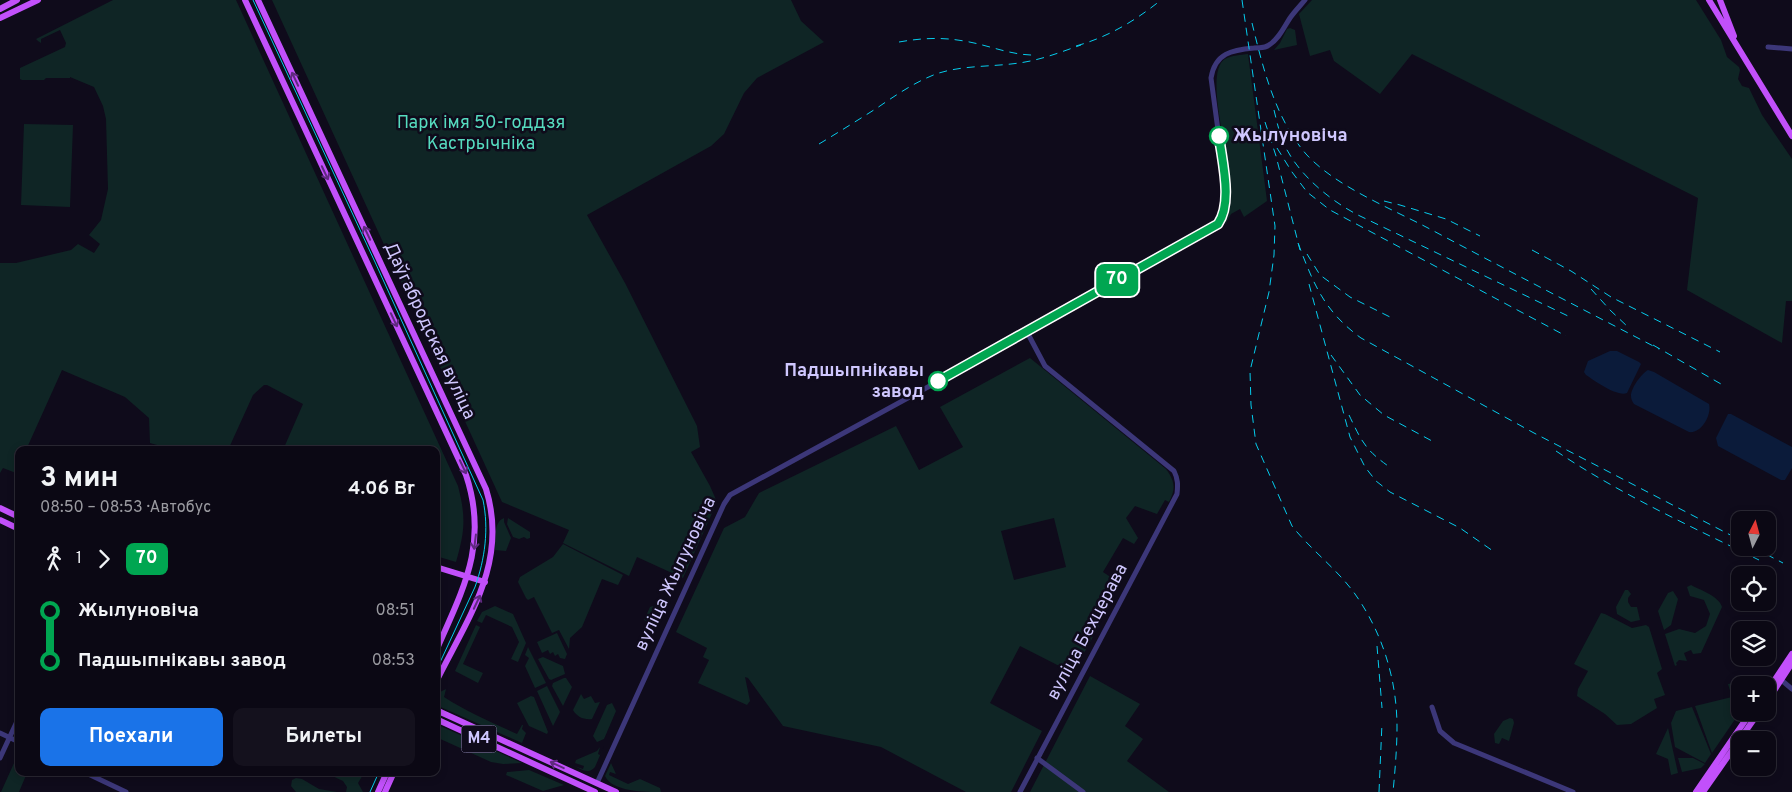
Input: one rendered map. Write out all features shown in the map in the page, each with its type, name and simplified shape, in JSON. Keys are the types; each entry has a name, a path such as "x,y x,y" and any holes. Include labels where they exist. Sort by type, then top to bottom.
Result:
{"main road":[{"path":"0,9 18,0"},
{"path":"0,18 38,0"},
{"name":"Даўгабродская вуліца","path":"246,0 466,475 474,503 476,522 474,548 467,577 440,642"},
{"name":"Даўгабродская вуліца","path":"258,0 486,489 492,512 492,528 485,582 477,603 440,674"},
{"path":"1709,0 1792,136"},
{"path":"1720,0 1739,48"},
{"path":"0,508 15,515"},
{"path":"0,520 15,527"},
{"path":"440,568 485,582"},
{"path":"1776,684 1792,654"},
{"path":"1776,681 1792,663"},
{"name":"М4","path":"440,712 616,792"},
{"path":"1696,792 1746,721"},
{"path":"1704,792 1752,721"},
{"name":"М4","path":"440,722 593,792"},
{"path":"378,792 385,776"},
{"path":"385,792 392,776"},
{"name":"вуліца Жылуновіча","path":"593,792 597,783"}],"street":[{"name":"вуліца Жылуновіча","path":"597,783 712,529 730,495 1027,332 1218,224 1225,210 1226,190 1212,78 1214,66 1231,52 1269,46 1305,0"},
{"path":"1768,47 1792,49"},
{"name":"вуліца Бехцерава","path":"1020,792 1177,494 1178,485 1178,478 1174,471 1045,366 1027,332"},
{"path":"1779,678 1792,689"},
{"path":"1432,707 1434,718 1440,731 1454,743 1573,792"},
{"path":"0,758 15,726"},
{"path":"0,733 15,740"},
{"path":"1037,758 1083,792"},
{"path":"92,776 126,792"}],"green space":[{"path":"113,0 236,0 440,446 285,446 303,404 264,385 253,395 230,446 161,446 150,443 149,418 125,397 62,370 28,446 15,446 15,473 3,468 0,473 0,263 16,263 71,250 78,244 94,253 100,244 89,235 101,220 108,189 106,119 103,106 94,87 70,77 46,78 44,80 20,79 20,68 65,47 66,43 60,30 41,39 41,43 36,39"},
{"name":"Парк імя 50-годдзя Кастрычніка","path":"272,0 791,0 801,21 824,42 757,78 744,93 724,134 711,146 587,215 625,283 697,426 700,447 691,452 717,502 683,578 637,557 629,576 563,543 569,530 502,502"},
{"path":"1312,0 1696,0 1721,40 1727,57 1739,67 1738,79 1742,86 1749,88 1762,115 1792,159 1792,301 1786,301 1782,343 1687,290 1698,198 1412,54 1380,94 1334,61 1330,50 1310,56 1299,14"},
{"path":"1287,29 1295,30 1297,45 1274,50"},
{"path":"1248,54 1267,201 1244,217 1240,209 1231,214 1225,225 1231,196 1224,132 1221,127 1217,101 1218,71 1220,64 1225,59"},
{"path":"24,124 73,125 70,207 21,205"},
{"path":"1030,358 1166,469 1174,485 1169,502 1165,500 1157,514 1135,506 1126,518 1138,538 1134,544 1123,538 1103,572 1112,578 1096,604 1100,606 1097,612 1099,626 1073,673 1020,646 990,703 1042,731 1011,792 966,792 881,747 783,726 748,678 745,677 750,701 747,705 698,683 709,660 703,657 707,648 676,632 724,528 745,517 759,493 896,426 919,470 963,447 940,407","holes":["1054,518 1066,567 1014,580 1001,531"]},
{"path":"440,447 458,486 462,507 463,524 456,562 440,557"},
{"path":"504,518 511,538 506,551 495,550 495,536 498,523"},
{"path":"508,518 530,532 530,538 524,537 519,539 513,537 507,524"},
{"path":"563,544 623,575 618,585 602,579 582,627 570,638 569,649 559,630 552,633 534,597 528,600 518,582 520,577 553,557"},
{"path":"1691,585 1713,597 1722,607 1701,653 1693,654 1691,650 1684,653 1687,661 1679,660 1675,666 1665,634 1679,629 1695,633 1706,626 1710,614 1704,600 1690,596 1687,587"},
{"path":"1625,590 1628,590 1631,594 1628,602 1631,607 1637,607 1640,620 1631,622 1617,614 1616,607"},
{"path":"1673,591 1678,599 1671,625 1664,630 1658,611 1668,593"},
{"path":"666,602 656,626 644,620 650,607"},
{"path":"495,606 513,614 526,643 518,662 511,659 519,642 512,627 486,615 482,623 477,621 482,612"},
{"path":"1601,613 1632,628 1646,625 1649,627 1662,669 1657,673 1665,695 1654,699 1657,708 1631,724 1617,725 1605,714 1577,696 1578,689 1588,671 1574,664"},
{"path":"476,625 480,627 463,664 483,673 478,683 455,671"},
{"path":"557,633 567,654 565,659 560,658 558,654 555,656 553,652 550,654 548,650 542,653 537,642"},
{"path":"528,647 546,683 535,688 525,666 529,658 525,655"},
{"path":"543,657 563,666 565,674 551,680 549,679 538,659"},
{"path":"1090,676 1140,704 1125,726 1143,739 1127,761 1169,792 1030,792"},
{"path":"564,678 572,687 563,706 552,686 553,683"},
{"path":"547,686 560,712 553,726 537,691"},
{"path":"446,689 444,697 462,708 517,734 523,725 522,729 526,733 522,743 440,707 440,692"},
{"path":"581,694 584,699 591,696 595,703 600,702 592,719 581,718 573,710"},
{"path":"531,696 534,697 548,732 547,734 529,726 517,703"},
{"path":"1731,697 1731,721 1734,721 1712,753 1695,706"},
{"path":"612,703 616,711 604,739 597,742 593,736 607,705"},
{"path":"1692,707 1711,754 1705,763 1675,747 1671,723 1676,711"},
{"path":"1510,718 1513,719 1514,723 1509,741 1502,738 1499,744 1495,743 1494,734 1503,721"},
{"path":"440,726 522,763 503,764 491,762 440,739"},
{"path":"1668,728 1678,773 1671,775 1668,759 1656,754"},
{"path":"604,746 595,767 590,771 585,771 574,766 583,769 584,766 575,763 576,760 597,751 600,747 598,754 600,755"},
{"path":"1678,758 1693,758 1705,764 1701,768 1682,772"},
{"path":"15,761 15,776 26,776 19,792 1,792"},
{"path":"611,763 616,774 610,772 609,775 628,784 640,779 660,788 661,792 630,790 615,785 605,776"},
{"path":"529,770 564,785 543,791 506,775 507,772"},
{"path":"332,776 362,776 358,783 363,792 346,792 347,787 343,781"},
{"path":"296,778 302,779 319,789 337,792 296,792 291,786 292,780"}],"water":[{"path":"1610,351 1617,351 1641,364 1627,393 1623,394 1612,391 1584,372 1588,361"},
{"path":"1648,370 1709,404 1709,413 1705,423 1698,430 1689,432 1634,404 1631,393 1640,378"},
{"path":"1728,414 1792,447 1792,468 1785,480 1781,480 1718,446 1716,438"}],"tram line":[{"path":"253,0 483,500 486,522 484,555 475,587 440,662"},
{"path":"370,792 377,776"}],"railway":[{"path":"1076,46 1121,28 1161,0"},
{"path":"1242,0 1275,226 1274,255 1269,292 1250,371 1251,405 1256,444 1292,526 1355,594 1365,609 1380,640 1391,674 1396,709 1397,743 1393,792"},
{"path":"1252,23 1266,75 1278,109 1295,140 1318,166 1364,196 1659,349"},
{"path":"899,42 947,39 1019,54 1037,55"},
{"path":"819,144 906,89 936,74 967,68 1027,62 1081,45"},
{"path":"1274,110 1282,139 1292,158 1308,178 1328,196 1360,216 1568,316"},
{"path":"1265,122 1276,156 1300,250"},
{"path":"1277,148 1307,192 1330,210 1566,336"},
{"path":"1384,201 1446,219 1480,236"},
{"path":"1298,243 1309,272 1329,307 1348,328 1361,338 1534,433 1731,535"},
{"path":"1532,250 1571,271 1611,297 1720,352"},
{"path":"1307,254 1320,275 1350,297 1392,318"},
{"path":"1309,284 1350,437 1365,467 1376,481 1390,492 1460,528 1493,551"},
{"path":"1591,289 1629,328"},
{"path":"1653,345 1721,384"},
{"path":"1331,355 1360,395 1384,415 1432,441"},
{"path":"1349,415 1365,445 1375,456 1391,468"},
{"path":"1556,451 1630,495 1759,560"},
{"path":"1769,556 1783,563"},
{"path":"1377,646 1382,708"},
{"path":"1379,792 1382,723"}],"bus line":[{"name":"70","path":"938,381 1218,224 1225,210 1226,190 1219,136"}],"place":[{"name":"Жылуновіча","path":"1219,136"},
{"name":"Падшыпнікавы завод","path":"938,381"}]}
